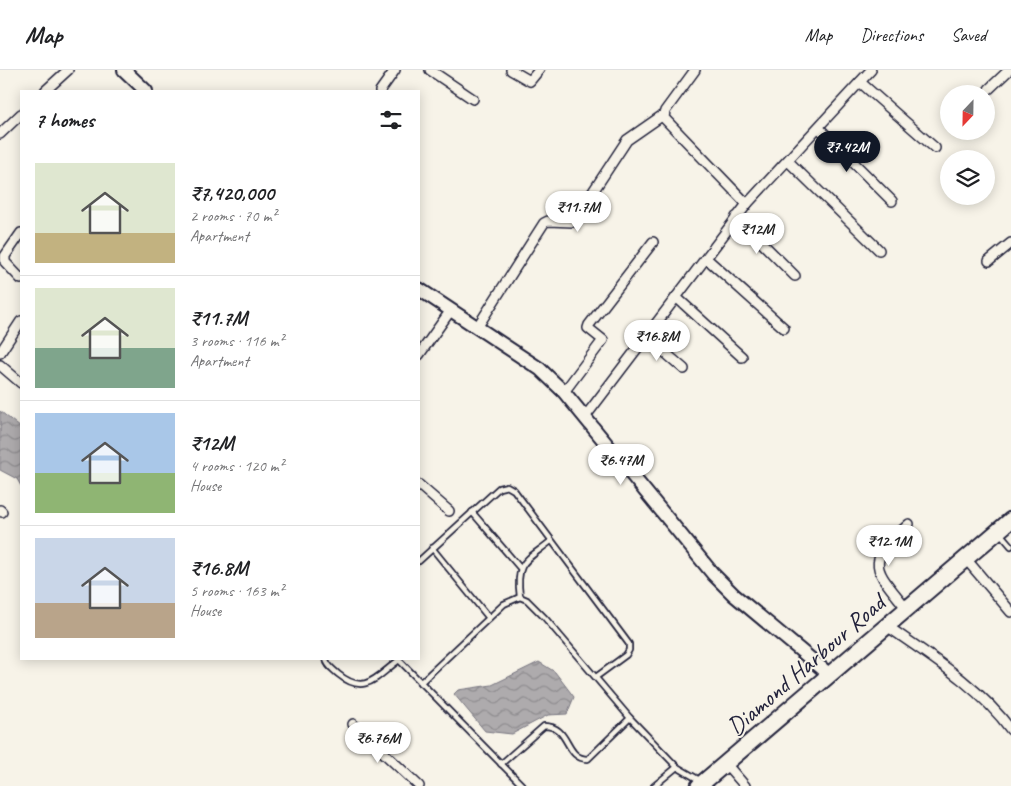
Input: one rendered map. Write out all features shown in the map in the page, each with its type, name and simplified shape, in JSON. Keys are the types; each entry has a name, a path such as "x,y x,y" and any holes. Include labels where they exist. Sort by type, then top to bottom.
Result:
{"highway":[{"name":"Diamond Harbour Road","path":"701,784 1011,520"}],"main road":[{"path":"124,70 142,90"},
{"path":"420,290 478,326 540,369 564,392 712,574 734,595 830,675"}],"street":[{"path":"46,90 68,70"},
{"path":"381,90 395,70"},
{"path":"430,70 473,99"},
{"path":"511,70 530,81 539,70"},
{"path":"478,326 544,223 548,221 573,222 627,140 663,115 695,70"},
{"path":"584,417 736,217 871,70"},
{"path":"993,85 1008,70"},
{"path":"860,82 935,148"},
{"path":"0,134 20,115"},
{"path":"663,115 747,204"},
{"path":"819,128 892,201"},
{"path":"788,162 879,250"},
{"path":"736,217 796,276"},
{"path":"20,234 5,256 6,262 20,278"},
{"path":"564,392 603,340 589,328 589,325 653,242"},
{"path":"988,261 1011,243"},
{"path":"706,258 784,328"},
{"path":"676,297 742,357"},
{"path":"420,354 451,310"},
{"path":"0,353 20,322"},
{"path":"646,336 684,368"},
{"path":"0,365 20,382"},
{"path":"420,486 449,511"},
{"path":"907,609 879,574 877,566 879,555 909,524"},
{"path":"966,558 1011,612"},
{"path":"887,626 958,679 1003,719 1011,730"},
{"path":"354,724 419,786"},
{"path":"726,764 746,786"}],"lane":[{"path":"420,560 499,488 507,486 514,490 629,644 629,650 626,654 596,677"},
{"path":"472,512 520,568"},
{"path":"998,531 1011,546"},
{"path":"520,597 517,577 520,568 551,542"},
{"path":"432,548 489,618"},
{"path":"420,683 504,604 520,597 527,600 545,618 630,718 676,768 701,784"},
{"path":"326,660 326,664 350,683 360,685 370,682 397,660"},
{"path":"399,660 523,786"},
{"path":"501,764 544,726 553,726 560,730 575,755 581,759 588,759 630,718"},
{"path":"654,786 676,768"}],"water":[{"path":"0,411 20,427 20,484 17,479 0,470"},
{"path":"539,662 555,672 574,697 567,714 548,715 512,734 485,731 454,694 458,690 492,685"}]}
